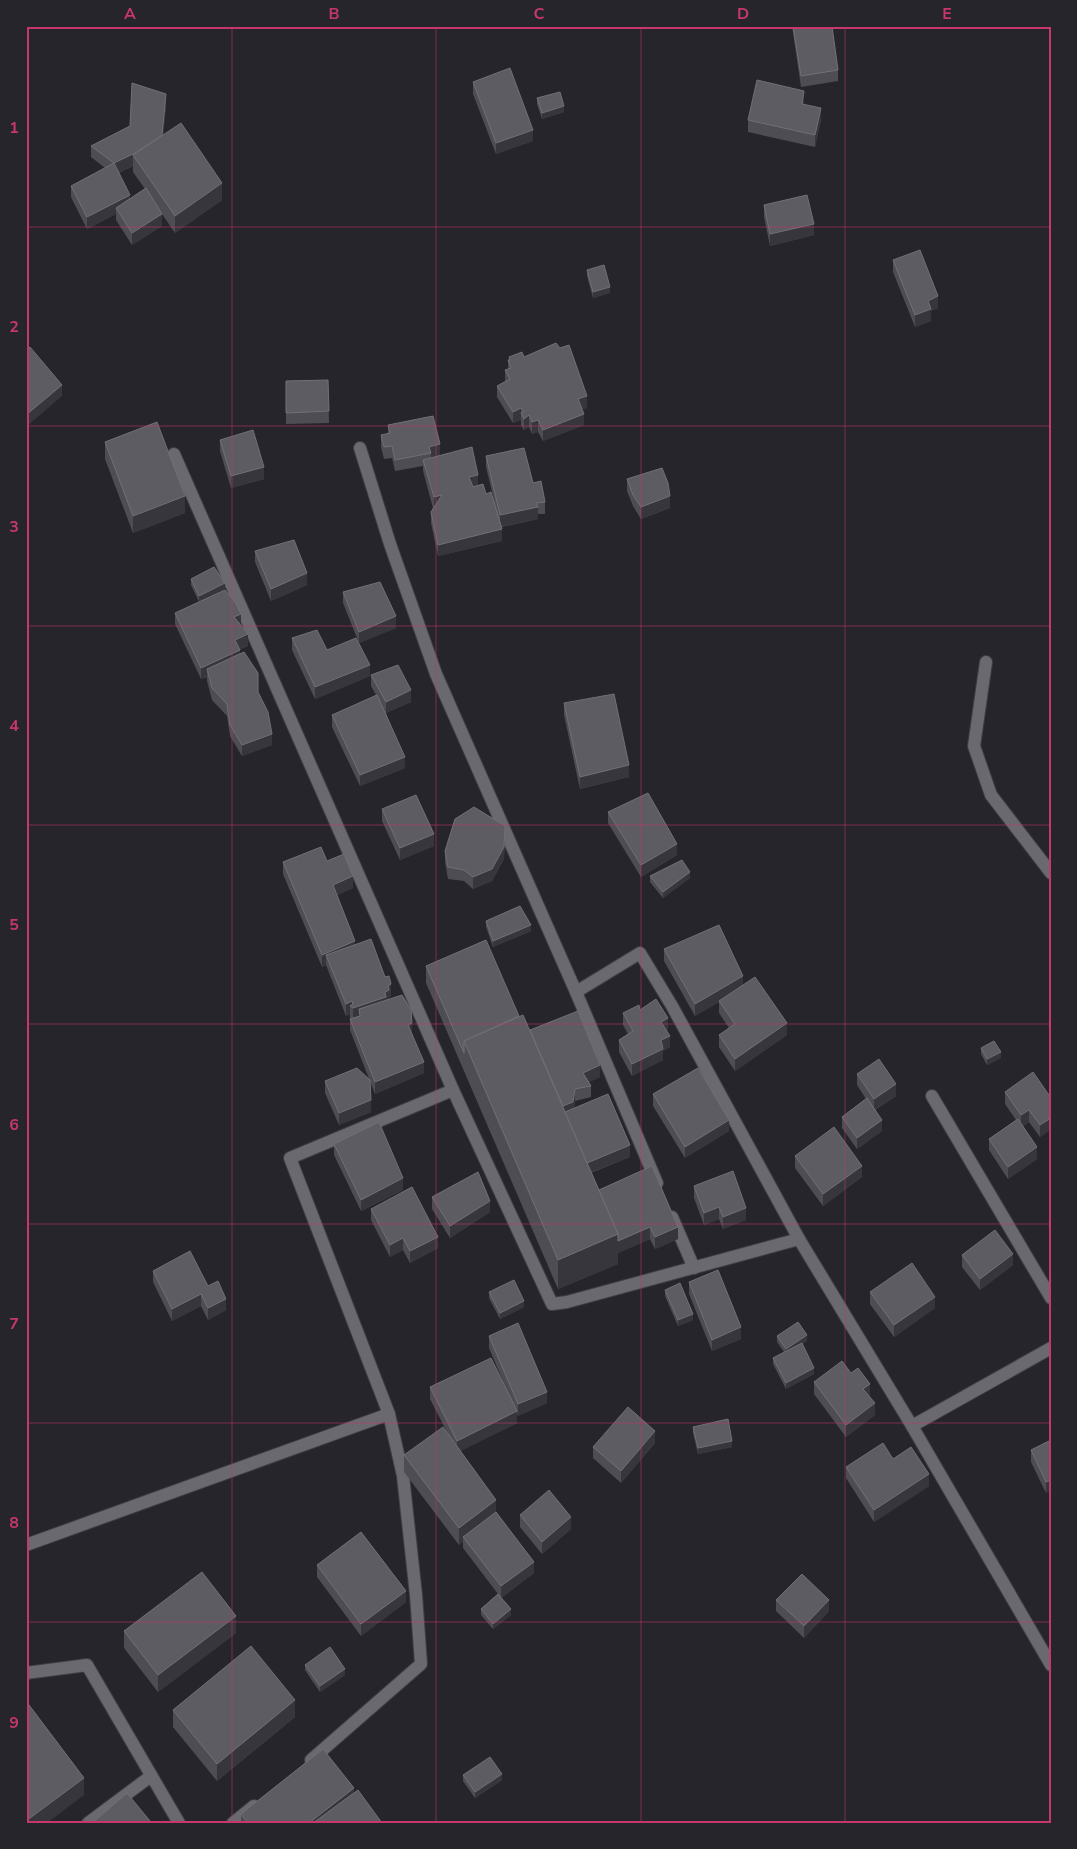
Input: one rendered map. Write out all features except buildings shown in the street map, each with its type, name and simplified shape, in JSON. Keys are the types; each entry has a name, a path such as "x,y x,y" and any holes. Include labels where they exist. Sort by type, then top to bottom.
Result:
{"street":[{"path":"360,448 390,544 436,674 576,992 694,1268"},
{"path":"174,454 453,1090 552,1304 567,1302 799,1239"},
{"path":"986,662 974,746 991,795 1051,873"},
{"path":"576,992 640,953 672,1006 799,1239 912,1426 1051,1665"},
{"path":"301,1769 421,1664 416,1595 402,1476 389,1414 290,1158 453,1090"},
{"path":"932,1096 1051,1298"},
{"path":"912,1426 1051,1348"},
{"path":"26,1545 389,1414"},
{"path":"26,1673 87,1665 179,1823"},
{"path":"88,1823 151,1776"},
{"path":"233,1823 263,1799"}]}
